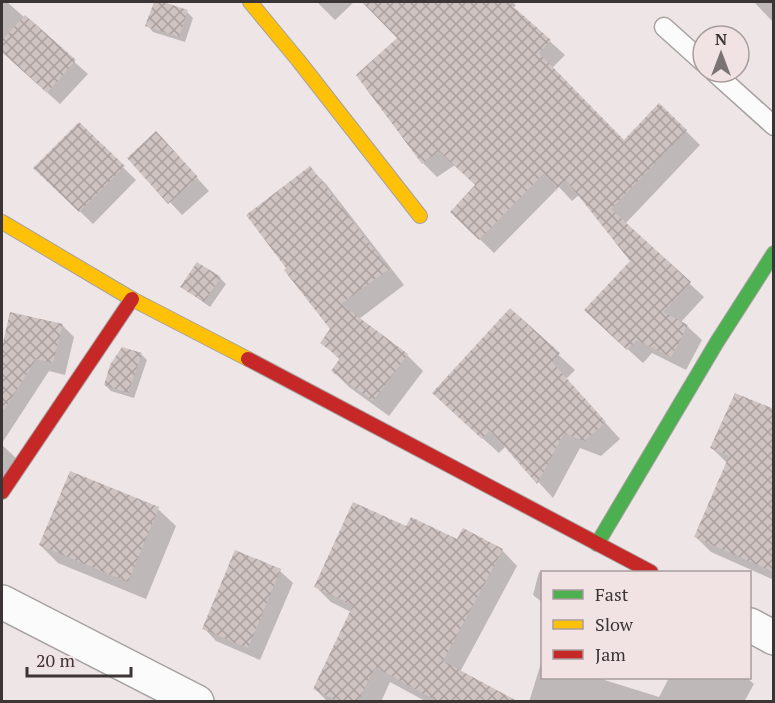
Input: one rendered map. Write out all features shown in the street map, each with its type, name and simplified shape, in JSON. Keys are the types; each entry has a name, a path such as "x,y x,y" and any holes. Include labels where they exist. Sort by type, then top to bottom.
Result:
{"street":[{"path":"250,2 420,216"},
{"path":"2,222 132,299 647,571"},
{"path":"597,544 717,342 774,253"},
{"path":"2,492 132,299"},
{"path":"2,602 197,702"},
{"path":"751,626 774,638"}],"lane":[{"path":"664,27 691,51"},
{"path":"727,84 774,126"}],"building":[{"path":"154,2 163,2 188,10 179,37 145,26"},
{"path":"362,2 508,2 551,40 539,53 624,140 659,103 687,130 611,209 691,282 663,312 688,325 671,357 637,340 627,350 584,310 630,261 566,180 557,188 544,173 479,240 450,212 475,185 439,151 422,164 356,75 397,38"},
{"path":"25,15 76,60 47,93 2,52 2,40"},
{"path":"79,122 125,166 79,212 33,168"},
{"path":"156,131 198,177 168,204 127,158"},
{"path":"310,166 389,269 341,304 408,354 373,401 331,371 340,358 320,343 330,329 284,270 286,268 246,215"},
{"path":"197,262 221,277 204,302 180,287"},
{"path":"510,308 560,353 552,362 606,422 584,441 564,433 537,484 490,430 482,439 432,393"},
{"path":"10,312 63,324 53,363 36,359 2,413 2,347"},
{"path":"122,347 142,353 128,393 104,385 110,365"},
{"path":"735,393 774,409 774,572 694,537 729,456 710,448"},
{"path":"70,471 159,507 128,582 39,545"},
{"path":"353,502 406,526 411,517 457,539 463,528 503,549 443,661 519,702 439,702 375,667 358,702 340,702 313,689 353,605 314,587"},
{"path":"235,550 281,569 248,648 202,629"}],"traffic: fast":[{"path":"597,544 717,342 774,253"}],"traffic: slow":[{"path":"250,2 420,216"},
{"path":"2,222 132,299 248,359"}],"traffic: jam":[{"path":"2,492 132,299"},
{"path":"248,359 649,571"}]}
